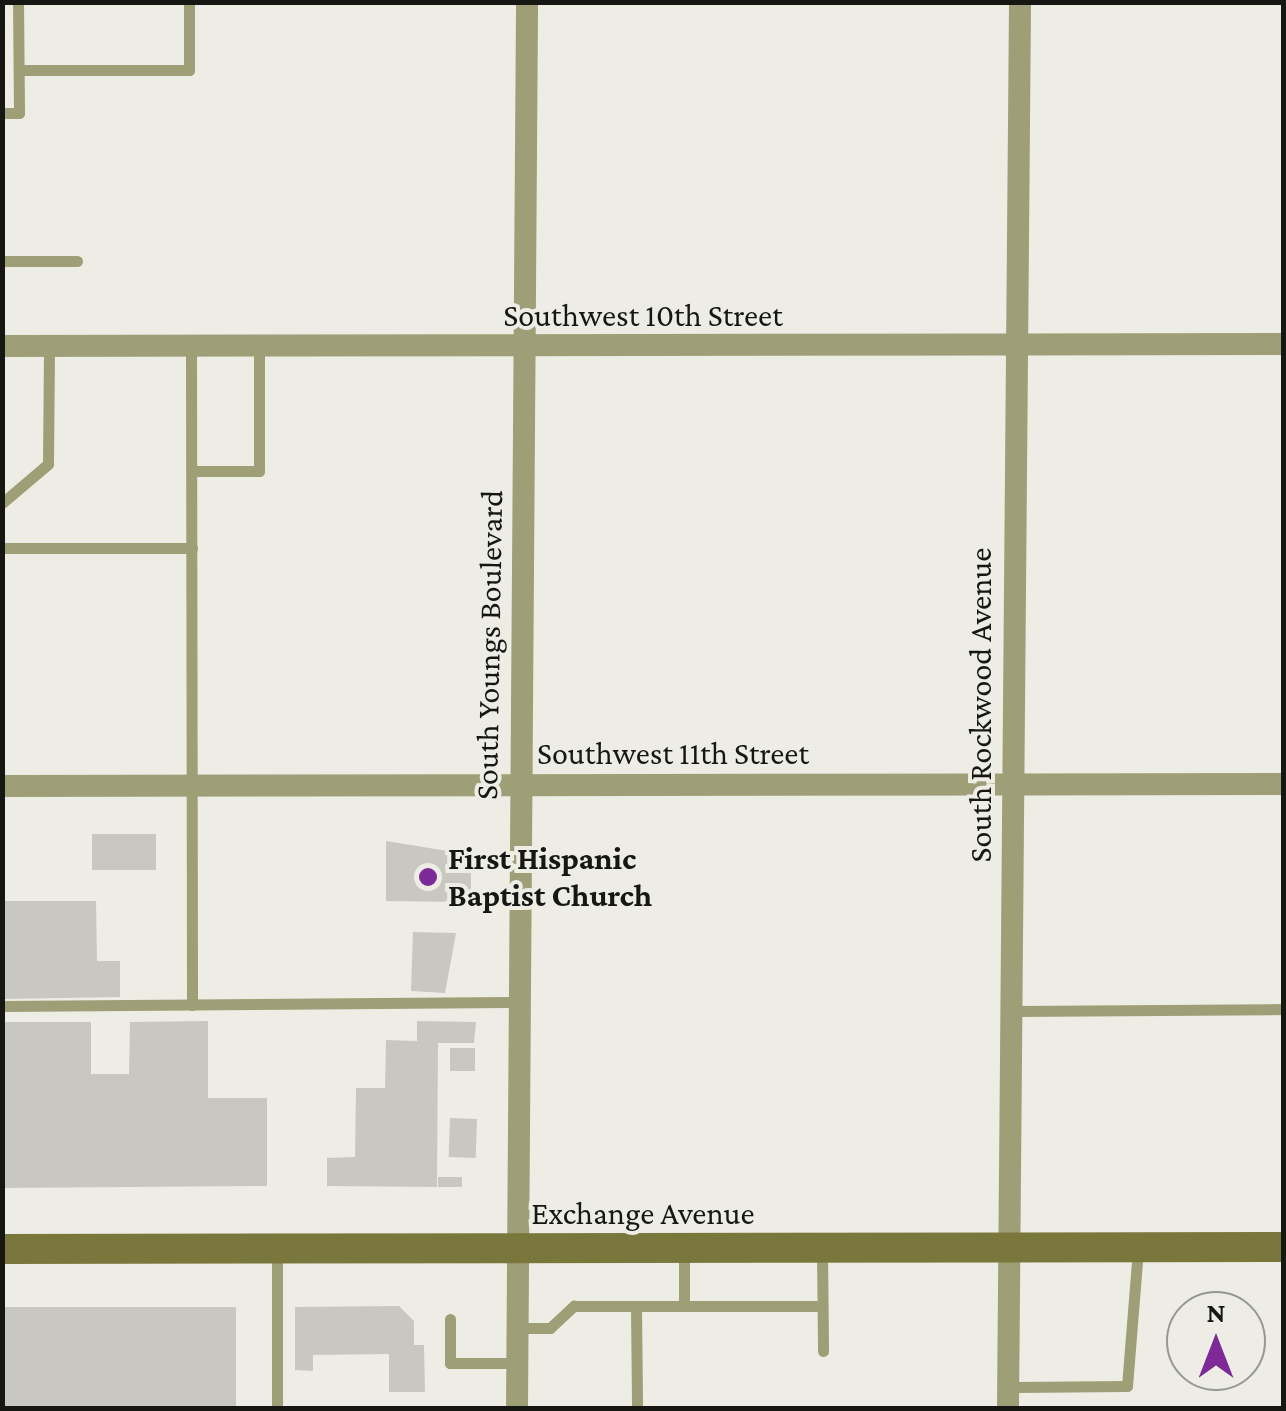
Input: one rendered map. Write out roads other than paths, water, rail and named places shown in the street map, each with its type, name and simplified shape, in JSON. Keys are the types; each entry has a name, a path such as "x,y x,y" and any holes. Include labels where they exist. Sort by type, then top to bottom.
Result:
{"main road":[{"name":"Exchange Avenue","path":"2,1250 1284,1248"}],"street":[{"name":"South Youngs Boulevard","path":"517,1408 527,2"},
{"name":"South Rockwood Avenue","path":"1008,1398 1020,2"},
{"name":"Southwest 10th Street","path":"2,346 1284,344"},
{"name":"Southwest 11th Street","path":"2,786 1284,784"}],"lane":[{"path":"2,113 18,114 18,2"},
{"path":"18,70 190,70 189,2"},
{"path":"2,261 77,261"},
{"path":"2,503 48,464 49,346"},
{"path":"191,347 192,1005"},
{"path":"192,471 259,471 260,347"},
{"path":"2,548 192,548"},
{"path":"2,1006 519,1002"},
{"path":"1011,1011 1284,1009"},
{"path":"684,1248 684,1306"},
{"path":"822,1248 822,1351"},
{"path":"1008,1398 1128,1386 1138,1248"},
{"path":"277,1249 277,1408"},
{"path":"518,1328 550,1328 574,1306 822,1306"},
{"path":"636,1306 636,1408"},
{"path":"450,1319 450,1363 517,1363"}],"place":[{"name":"First Hispanic Baptist Church","path":"428,877"}]}
